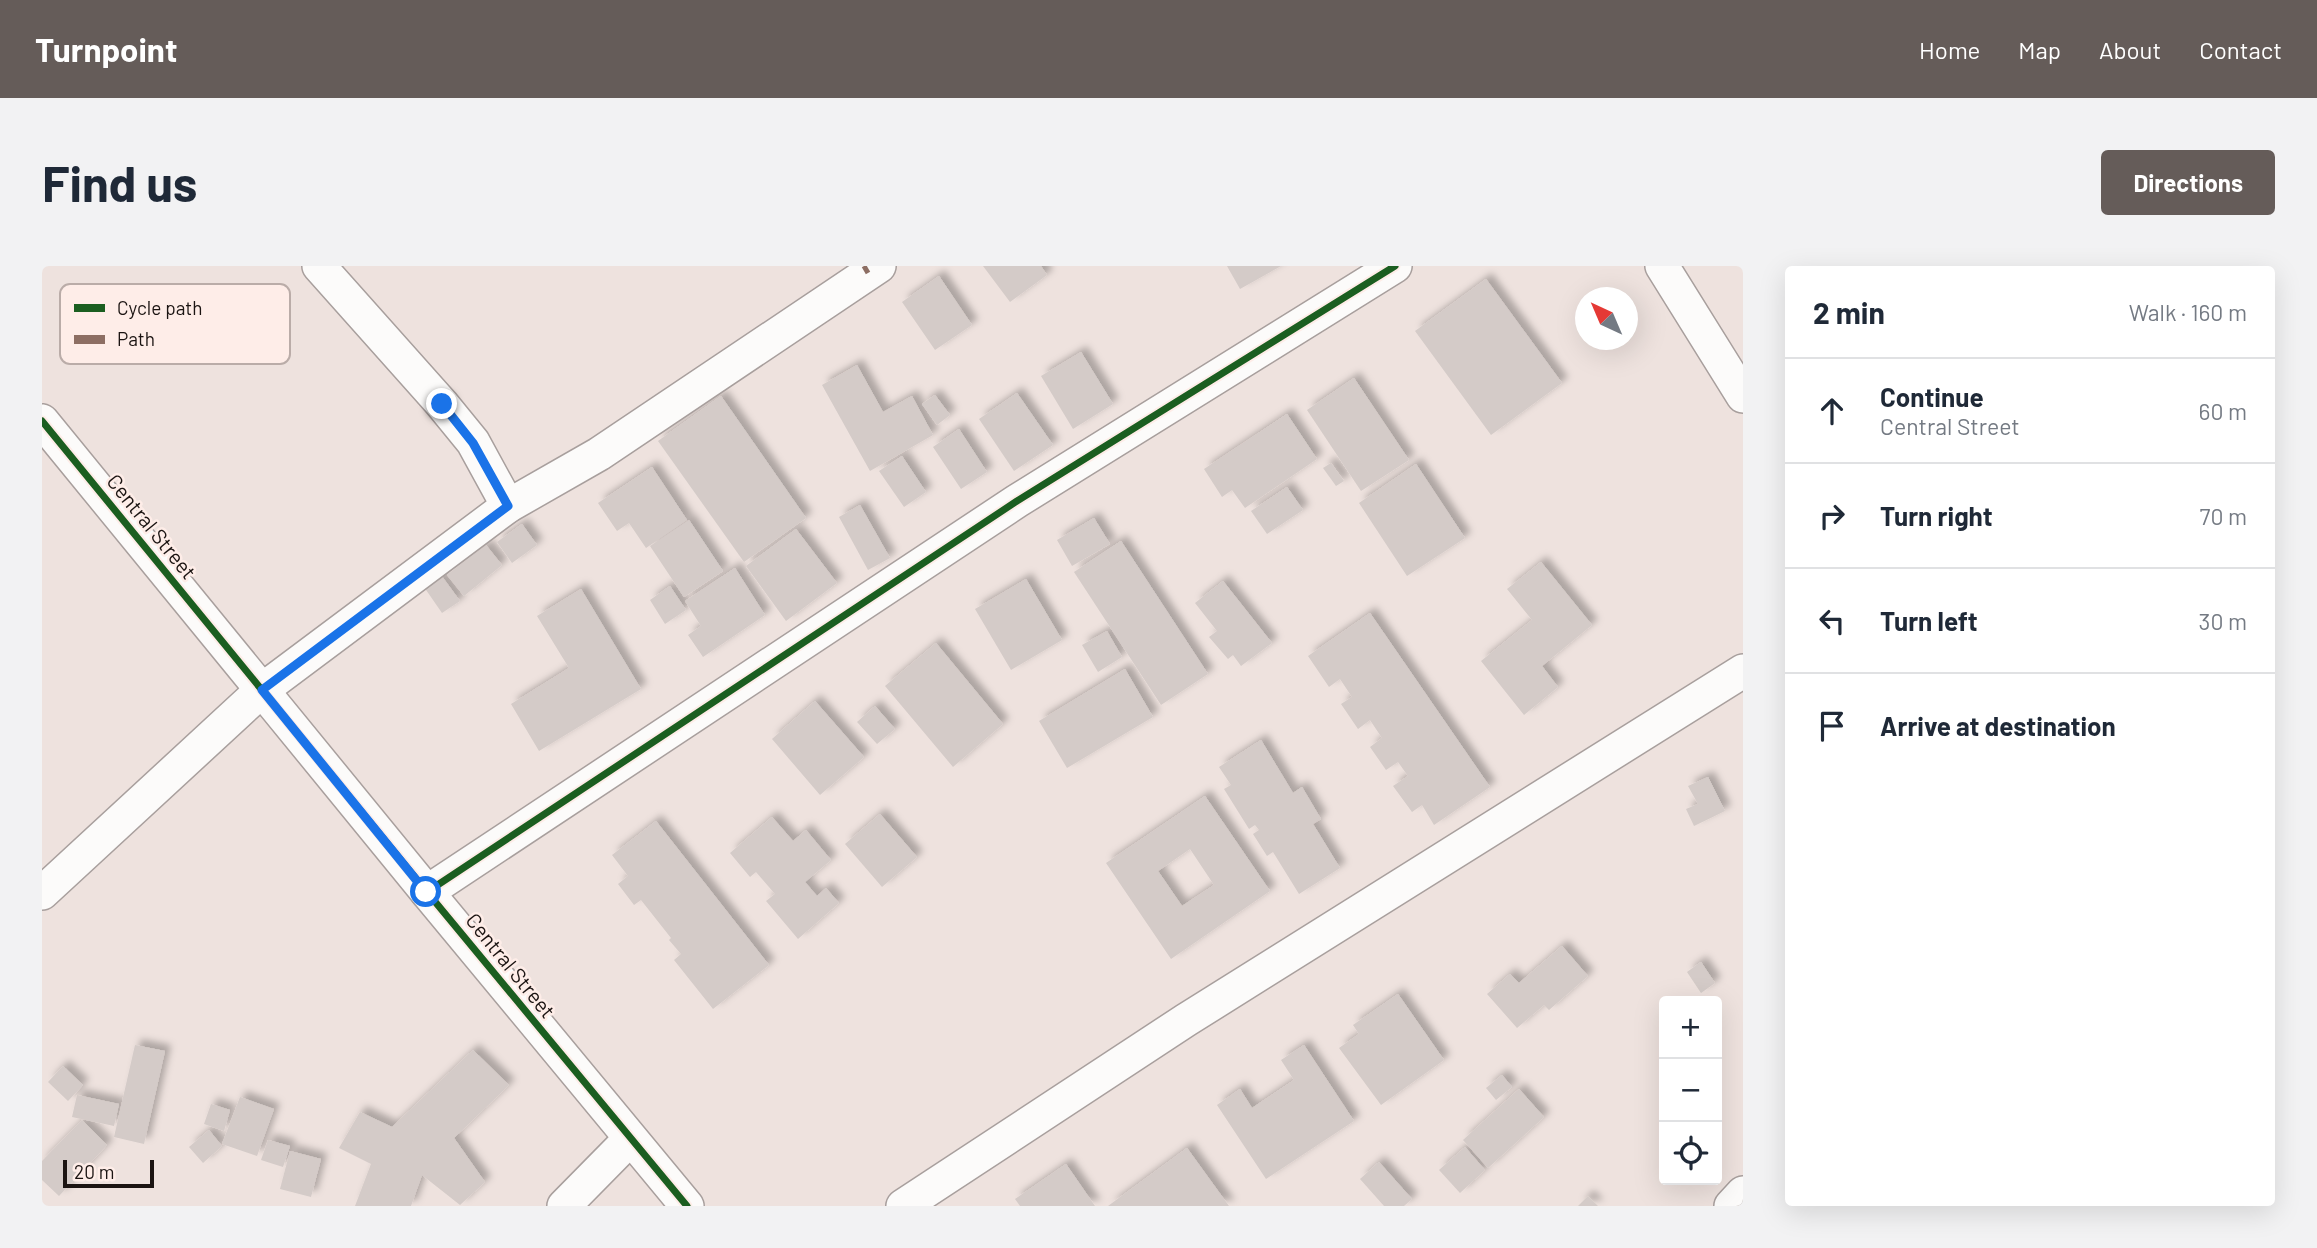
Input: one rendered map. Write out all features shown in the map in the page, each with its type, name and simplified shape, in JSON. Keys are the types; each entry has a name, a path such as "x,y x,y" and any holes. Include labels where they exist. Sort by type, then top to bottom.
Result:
{"street":[{"path":"319,266 442,404 473,443 508,506"},
{"path":"42,893 262,690 508,506 599,454 878,266"},
{"path":"426,892 1017,501 1395,266"},
{"path":"1662,266 1743,396"},
{"name":"Central Street","path":"42,421 426,892 687,1206"},
{"path":"903,1206 1186,1020 1743,671"},
{"path":"564,1206 630,1139"},
{"path":"1731,1206 1743,1193"}],"building":[{"path":"983,266 1041,266 1047,275 1010,302"},
{"path":"1227,266 1281,266 1240,289"},
{"path":"939,276 972,325 935,350 902,302"},
{"path":"1486,279 1562,383 1491,435 1415,331"},
{"path":"1081,352 1113,404 1073,429 1041,376"},
{"path":"857,365 883,412 912,396 933,435 870,471 822,385"},
{"path":"1354,378 1409,460 1361,491 1307,410"},
{"path":"1017,393 1053,445 1014,471 979,419"},
{"path":"935,395 950,415 937,425 922,404"},
{"path":"721,396 806,518 744,562 658,441"},
{"path":"1287,414 1317,459 1245,508 1232,490 1222,497 1204,469"},
{"path":"959,429 987,472 961,489 933,447"},
{"path":"902,456 926,492 904,507 879,471"},
{"path":"1331,463 1344,481 1336,486 1323,468"},
{"path":"1416,464 1465,538 1407,576 1359,503"},
{"path":"652,467 687,520 646,548 629,523 617,531 598,503"},
{"path":"1287,487 1303,510 1267,534 1251,511"},
{"path":"860,505 890,558 868,570 839,517"},
{"path":"1094,518 1110,544 1072,566 1057,540"},
{"path":"689,520 723,571 684,597 650,546"},
{"path":"522,524 537,545 512,563 497,542"},
{"path":"796,529 837,583 786,621 746,566"},
{"path":"1121,541 1208,674 1161,705 1074,572"},
{"path":"486,545 502,565 464,596 447,575"},
{"path":"1541,562 1592,625 1542,666 1558,687 1524,715 1481,661 1532,620 1507,589"},
{"path":"735,568 765,615 703,657 688,635 701,626 685,601"},
{"path":"441,575 460,601 442,613 424,587"},
{"path":"1026,579 1062,640 1011,670 975,609"},
{"path":"1223,581 1272,643 1241,666 1233,655 1228,659 1209,637 1217,631 1195,603"},
{"path":"670,586 686,610 665,624 650,600"},
{"path":"581,589 641,689 539,751 511,704 569,668 537,616"},
{"path":"1370,613 1490,787 1434,825 1422,805 1412,812 1393,786 1408,776 1398,762 1386,770 1370,747 1382,738 1370,720 1358,729 1341,704 1352,697 1340,679 1329,687 1308,656"},
{"path":"1107,631 1122,657 1098,672 1082,645"},
{"path":"936,643 1003,724 953,767 885,686"},
{"path":"1125,669 1153,717 1067,768 1039,721"},
{"path":"815,701 864,757 820,795 772,739"},
{"path":"875,706 895,729 877,744 857,722"},
{"path":"1261,740 1293,793 1302,787 1321,819 1313,824 1340,868 1299,894 1273,852 1267,856 1253,834 1259,830 1255,825 1249,829 1224,789 1231,785 1219,767"},
{"path":"1708,777 1725,811 1694,826 1686,809 1698,804 1688,786"},
{"path":"1205,796 1270,891 1171,959 1106,863","holes":["1190,849 1214,885 1182,906 1158,871"]},
{"path":"880,814 917,857 882,887 845,844"},
{"path":"772,817 793,841 806,830 831,860 805,882 817,896 826,888 839,903 798,939 766,901 775,894 756,872 750,877 730,853"},
{"path":"656,821 769,965 713,1009 674,960 681,954 669,940 671,938 641,900 634,905 618,884 628,876 612,855"},
{"path":"1562,946 1588,976 1549,1010 1544,1005 1517,1028 1487,994 1510,974 1519,983"},
{"path":"1701,962 1715,983 1701,993 1687,972"},
{"path":"1398,994 1444,1060 1381,1105 1339,1048 1359,1034 1353,1025"},
{"path":"135,1045 165,1051 144,1144 114,1137"},
{"path":"1304,1045 1354,1121 1266,1179 1217,1105 1240,1089 1252,1108 1294,1080 1281,1060"},
{"path":"473,1050 509,1085 454,1138 485,1182 460,1205 422,1175 411,1206 355,1206 371,1164 339,1148 360,1112 392,1127"},
{"path":"63,1066 83,1085 68,1101 48,1082"},
{"path":"1502,1075 1512,1087 1496,1100 1486,1088"},
{"path":"1519,1089 1544,1117 1488,1168 1463,1140"},
{"path":"77,1095 119,1104 114,1126 72,1117"},
{"path":"240,1097 274,1109 257,1156 222,1144"},
{"path":"211,1104 230,1110 224,1131 204,1124"},
{"path":"82,1120 107,1145 59,1196 42,1180 42,1161"},
{"path":"209,1130 222,1146 203,1163 189,1147"},
{"path":"268,1140 290,1146 283,1167 261,1160"},
{"path":"1465,1147 1485,1170 1460,1193 1439,1170"},
{"path":"1187,1148 1229,1206 1108,1206"},
{"path":"290,1151 321,1159 311,1197 280,1189"},
{"path":"1379,1162 1412,1199 1404,1206 1384,1206 1360,1179"},
{"path":"1066,1164 1095,1206 1020,1206 1015,1199"},
{"path":"1588,1196 1598,1206 1578,1206"}],"marked path":[{"path":"864,266 868,273"}],"cycle path":[{"path":"427,892 1017,501 1395,266"},
{"path":"42,421 687,1206"}],"route":[{"path":"426,892 262,690 508,506 473,443 442,404"}]}
